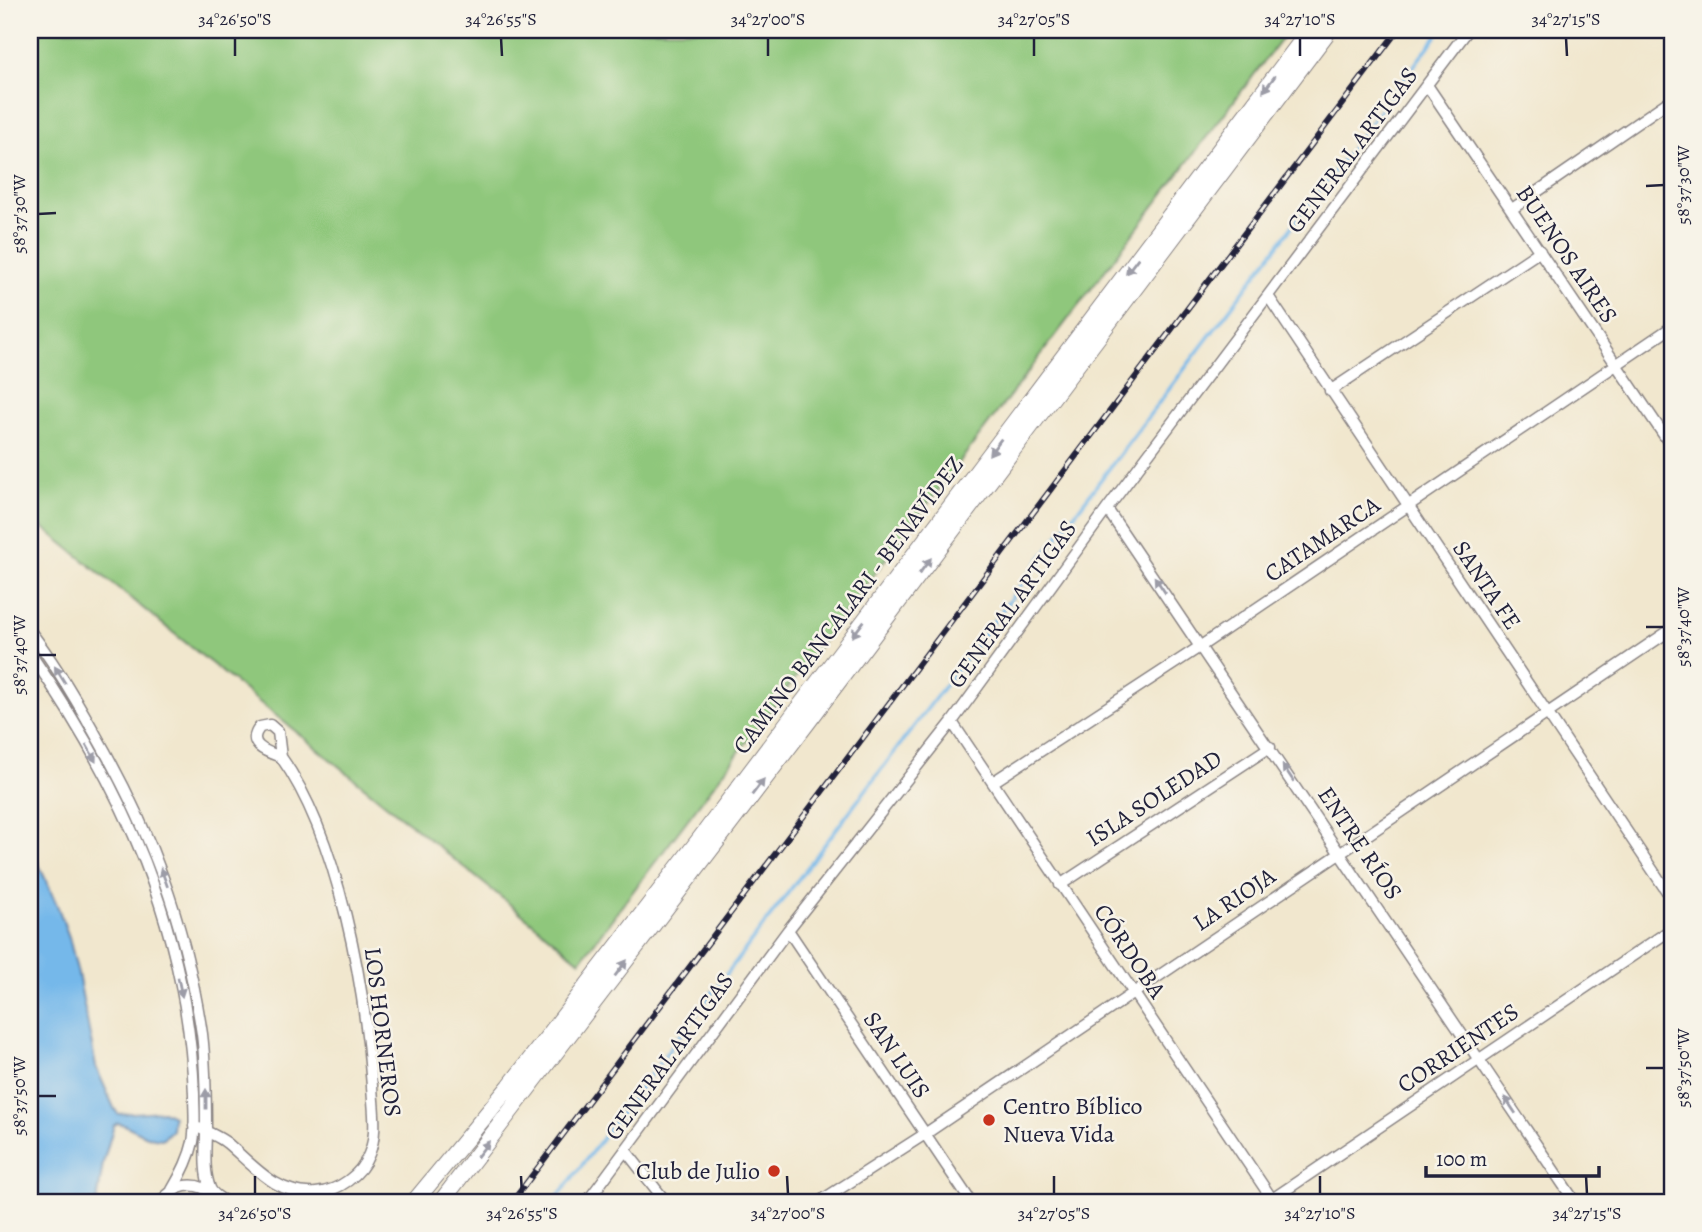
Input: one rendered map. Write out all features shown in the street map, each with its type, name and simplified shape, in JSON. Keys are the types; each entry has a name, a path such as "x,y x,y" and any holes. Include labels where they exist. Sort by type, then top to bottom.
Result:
{"main road":[{"name":"CAMINO BANCALARI - BENAVÍDEZ","path":"414,1202 510,1086 700,839 1310,30"},
{"name":"CAMINO BANCALARI - BENAVÍDEZ","path":"441,1202 815,712 1329,30"}],"street":[{"name":"GENERAL ARTIGAS","path":"587,1202 788,930 952,722 1108,509 1468,30"},
{"name":"BUENOS AIRES","path":"1427,85 1672,447"},
{"path":"1512,209 1672,99"},
{"path":"1330,391 1540,251"},
{"name":"SANTA FE","path":"1268,296 1672,898"},
{"name":"CATAMARCA","path":"993,782 1201,646 1672,327"},
{"name":"ENTRE RÍOS","path":"1108,509 1575,1202"},
{"name":"LA RIOJA","path":"819,1202 925,1134 1672,629"},
{"path":"30,631 82,710 117,772 156,854 184,945 203,1041 207,1172 211,1191 217,1202"},
{"path":"30,653 105,779 145,862 172,948 191,1046 194,1126 188,1158 182,1173 162,1202"},
{"name":"CÓRDOBA","path":"952,722 1272,1201"},
{"name":"ISLA SOLEDAD","path":"1060,885 1270,747"},
{"name":"LOS HORNEROS","path":"194,1126 225,1142 274,1184 301,1193 332,1190 348,1181 361,1168 374,1140 363,1006 345,916 314,819 300,788 281,757"},
{"path":"105,779 117,772"},
{"name":"CORRIENTES","path":"1272,1201 1672,929"},
{"name":"SAN LUIS","path":"788,930 971,1202"},
{"path":"172,948 184,945"},
{"path":"626,1151 666,1202"},
{"path":"172,1190 182,1186 194,1186 211,1191 225,1202"}],"green space":[{"path":"30,30 1288,30 580,961 30,517"}],"water":[{"path":"30,845 69,937 96,1067 114,1108 118,1114 163,1111 173,1116 172,1130 162,1139 150,1137 118,1123 114,1125 103,1163 97,1202 30,1202"}],"waterway":[{"path":"554,1202 1441,30"}],"railway":[{"path":"512,1202 1398,30"}],"place":[{"name":"Centro Bíblico Nueva Vida","path":"989,1120"},
{"name":"Club de Julio","path":"774,1171"}]}
